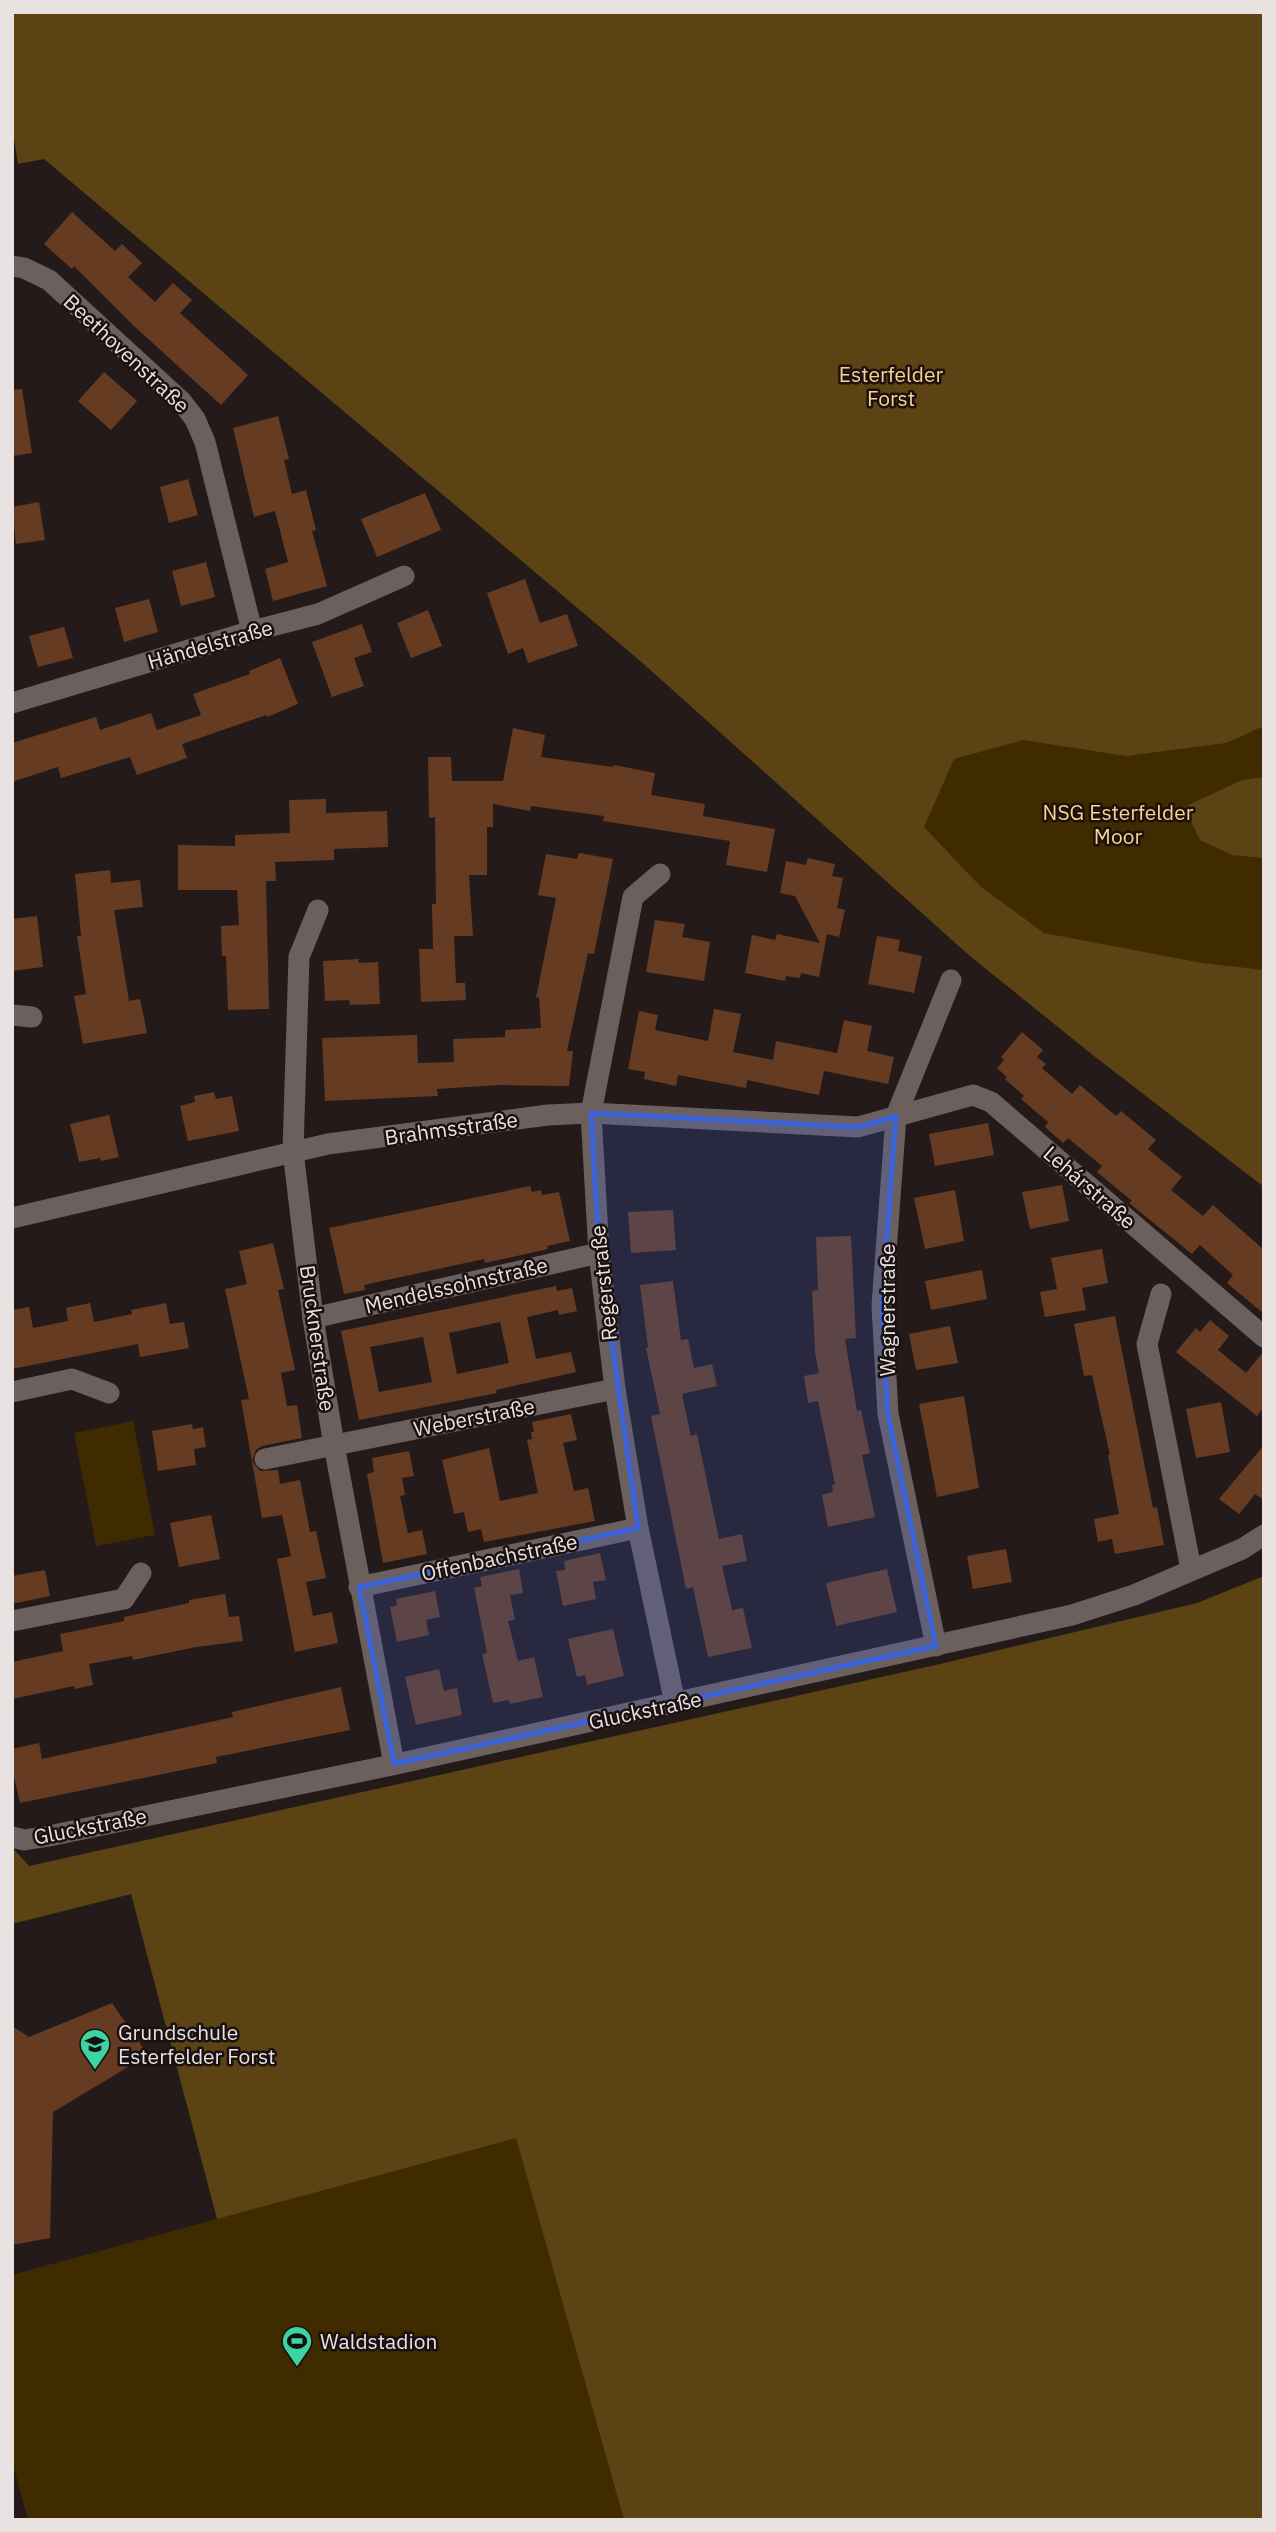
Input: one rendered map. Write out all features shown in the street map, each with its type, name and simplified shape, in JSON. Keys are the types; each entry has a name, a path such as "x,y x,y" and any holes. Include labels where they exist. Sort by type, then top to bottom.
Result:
{"street":[{"name":"Beethovenstraße","path":"12,266 24,268 49,280 181,401 195,419 205,442 252,631"},
{"name":"Händelstraße","path":"12,702 318,614 404,576"},
{"name":"Regerstraße","path":"660,874 633,897 591,1113 598,1253 615,1389 638,1528 675,1703"},
{"name":"Brucknerstraße","path":"318,910 299,957 293,1151 313,1318 359,1587 394,1764"},
{"name":"Wagnerstraße","path":"936,1646 888,1414 883,1306 896,1116 951,981"},
{"name":"Lehárstraße","path":"896,1116 973,1094 991,1102 1264,1338"},
{"name":"Brahmsstraße","path":"12,1218 328,1144 548,1115 591,1113 858,1127 896,1116"},
{"name":"Mendelssohnstraße","path":"313,1318 598,1253"},
{"path":"1161,1294 1147,1344 1191,1569"},
{"path":"12,1392 72,1379 109,1393"},
{"name":"Weberstraße","path":"265,1459 615,1389"},
{"name":"Offenbachstraße","path":"359,1587 638,1528"},
{"name":"Gluckstraße","path":"12,1837 24,1840 50,1836 394,1764 1072,1615 1134,1595 1242,1549 1264,1535"},
{"path":"12,1621 124,1599 141,1573"}],"highlighted area":[{"path":"591,1113 858,1127 896,1116 882,1306 888,1414 936,1646 394,1764 359,1587 638,1528 599,1253"}],"green space":[{"name":"Esterfelder Forst","path":"12,12 1264,12 1264,726 1226,743 1126,756 1023,740 954,759 924,827 981,887 1044,933 1202,963 1264,970 1264,1187 971,957 638,659 44,159 18,164 12,125"},
{"name":"NSG Esterfelder Moor","path":"1264,661 1264,982 1016,954 883,831 939,700"},
{"path":"1264,777 1264,858 1232,855 1200,840 1184,807 1242,780"},
{"path":"133,1421 155,1535 96,1546 74,1433"},
{"path":"1264,1576 1264,2520 624,2520 516,2138 217,2219 131,1894 12,1924 12,1847 29,1866 940,1664 1197,1603"},
{"name":"Waldstadion","path":"516,2137 624,2520 28,2520 12,2460 12,2275"}],"building":[{"path":"72,212 115,251 122,244 142,263 128,277 155,302 173,283 192,300 180,313 248,375 221,405 134,326 74,266 72,269 44,244"},
{"path":"104,372 137,401 111,430 78,401"},
{"path":"22,389 32,453 12,456 12,390"},
{"path":"278,416 289,459 284,460 292,494 306,490 316,530 312,531 327,586 273,601 265,569 288,562 275,511 254,517 233,428"},
{"path":"188,479 198,515 169,523 160,487"},
{"path":"425,493 441,530 377,557 361,519"},
{"path":"39,502 45,540 16,544 12,507"},
{"path":"206,562 215,597 181,606 172,571"},
{"path":"525,579 540,623 567,614 578,646 528,663 523,648 508,654 487,593"},
{"path":"149,599 158,632 124,642 115,608"},
{"path":"428,610 442,646 411,658 397,623"},
{"path":"362,624 372,652 354,658 364,686 332,697 312,642"},
{"path":"64,627 73,658 38,667 29,636"},
{"path":"280,658 298,704 267,717 266,715 182,744 187,758 137,775 130,757 61,778 58,767 12,782 12,743 96,717 100,730 151,713 157,730 201,715 193,694 250,674 249,671"},
{"path":"513,728 545,735 541,757 614,765 655,773 651,795 705,804 703,816 775,829 767,872 726,865 730,841 603,821 604,816 531,806 530,811 493,804 493,827 487,827 487,875 469,875 473,936 454,936 456,983 465,983 466,1000 421,1002 419,949 433,949 432,904 436,904 435,817 429,818 428,757 451,757 452,781 503,781"},
{"path":"326,799 326,813 387,811 388,847 334,849 334,860 275,862 276,881 266,881 269,1009 228,1010 226,956 222,956 221,926 239,925 237,890 178,890 178,845 235,846 235,835 290,833 289,800"},
{"path":"579,853 613,859 594,954 588,953 567,1051 573,1051 569,1086 499,1085 437,1089 438,1096 325,1101 322,1038 417,1035 418,1063 454,1062 453,1039 505,1037 505,1030 541,1028 539,997 536,998 556,898 538,895 546,854 577,859"},
{"path":"808,858 835,864 832,876 843,878 837,908 845,910 839,937 827,934 819,977 801,973 800,978 786,976 785,981 745,973 752,935 775,940 777,934 820,943 795,896 780,893 786,861 806,865"},
{"path":"110,870 111,883 140,880 143,907 114,910 129,1001 140,999 147,1033 83,1044 74,996 86,994 77,936 81,936 75,874"},
{"path":"37,916 43,967 12,971 12,919"},
{"path":"655,920 685,924 682,937 710,942 704,981 646,972"},
{"path":"877,936 900,940 898,951 922,956 914,993 868,984"},
{"path":"359,959 358,963 378,962 380,1004 350,1005 349,1000 325,1001 323,961"},
{"path":"714,1009 741,1014 733,1052 773,1060 776,1041 837,1053 844,1020 872,1026 867,1051 894,1057 888,1084 824,1071 819,1095 747,1080 746,1088 678,1075 676,1086 644,1079 645,1072 628,1069 639,1011 658,1015 655,1030 708,1041"},
{"path":"1022,1032 1043,1050 1037,1057 1046,1064 1042,1068 1072,1094 1080,1085 1116,1116 1121,1111 1156,1140 1148,1149 1182,1177 1171,1190 1203,1216 1213,1205 1264,1250 1264,1314 1227,1283 1233,1275 1200,1245 1192,1254 1129,1203 1132,1201 1097,1172 1102,1166 1068,1138 1063,1143 1045,1127 1048,1122 1021,1099 1024,1096 997,1068 1004,1060 1001,1057"},
{"path":"214,1092 216,1099 232,1096 239,1131 188,1141 180,1106 195,1102 194,1096"},
{"path":"109,1115 119,1157 79,1162 70,1124"},
{"path":"988,1123 994,1155 935,1166 929,1134"},
{"path":"1062,1185 1069,1221 1030,1229 1022,1192"},
{"path":"530,1186 532,1192 541,1190 542,1195 559,1192 570,1241 547,1246 548,1249 485,1263 484,1259 364,1285 365,1290 344,1294 329,1228"},
{"path":"955,1190 964,1241 925,1249 914,1198"},
{"path":"673,1210 676,1250 631,1253 628,1212"},
{"path":"851,1236 856,1338 845,1339 857,1411 861,1410 870,1453 862,1455 875,1517 828,1527 822,1495 833,1492 832,1485 835,1484 818,1401 808,1403 804,1376 819,1373 815,1352 812,1291 818,1290 816,1237"},
{"path":"273,1243 284,1289 278,1290 295,1370 281,1373 287,1406 297,1405 302,1438 262,1446 256,1450 252,1461 260,1471 278,1470 280,1484 300,1480 310,1532 316,1531 326,1578 306,1582 313,1616 332,1612 338,1643 295,1652 277,1559 291,1556 282,1515 262,1518 241,1400 249,1399 225,1289 247,1284 239,1251"},
{"path":"1102,1249 1108,1283 1082,1288 1086,1310 1045,1317 1040,1292 1057,1289 1051,1258"},
{"path":"982,1270 987,1299 931,1310 925,1281"},
{"path":"673,1281 681,1340 688,1339 694,1368 712,1364 717,1386 682,1394 691,1436 697,1434 719,1539 742,1534 747,1561 722,1566 732,1610 743,1608 752,1648 708,1657 693,1587 686,1589 651,1416 660,1414 646,1348 640,1285"},
{"path":"556,1286 557,1291 572,1288 577,1311 559,1315 558,1310 527,1317 536,1359 571,1352 576,1372 496,1390 497,1393 359,1420 341,1331","holes":["500,1322 509,1363 457,1374 449,1333","423,1337 432,1382 379,1392 370,1347"]},
{"path":"90,1303 94,1322 132,1314 131,1310 166,1303 170,1324 184,1322 189,1348 140,1357 138,1344 12,1369 12,1310 29,1307 33,1328 68,1321 66,1308"},
{"path":"1115,1316 1153,1508 1157,1507 1164,1545 1115,1554 1112,1539 1098,1542 1094,1519 1119,1514 1110,1455 1092,1375 1084,1376 1074,1324"},
{"path":"1210,1320 1229,1336 1218,1350 1246,1373 1264,1351 1264,1407 1257,1416 1176,1352 1196,1328 1200,1332"},
{"path":"950,1326 958,1363 916,1370 909,1334"},
{"path":"964,1396 979,1488 937,1497 919,1404"},
{"path":"1221,1402 1230,1452 1196,1458 1186,1409"},
{"path":"571,1414 577,1440 563,1443 574,1491 588,1488 595,1521 484,1542 481,1529 468,1532 464,1512 454,1514 442,1460 489,1448 500,1501 538,1493 527,1440 532,1439 531,1432 534,1432 532,1422"},
{"path":"192,1424 193,1429 203,1427 206,1447 194,1449 196,1465 158,1471 152,1431"},
{"path":"1264,1445 1264,1500 1255,1494 1239,1514 1219,1499"},
{"path":"409,1451 414,1476 402,1478 405,1495 400,1496 408,1533 422,1530 427,1554 383,1563 367,1474 374,1472 372,1458"},
{"path":"211,1515 220,1559 179,1567 170,1523"},
{"path":"1006,1549 1012,1582 973,1589 967,1556"},
{"path":"600,1553 606,1580 593,1582 596,1599 563,1606 556,1571 565,1570 564,1561"},
{"path":"519,1569 523,1593 510,1595 515,1620 508,1621 518,1661 534,1657 543,1697 510,1704 509,1700 493,1703 482,1654 487,1653 474,1588 482,1586 480,1577"},
{"path":"887,1569 897,1612 836,1626 826,1583"},
{"path":"45,1570 50,1596 12,1604 12,1576"},
{"path":"435,1591 440,1617 426,1620 429,1635 397,1642 390,1607 397,1605 396,1599"},
{"path":"225,1594 229,1617 239,1616 243,1641 133,1660 132,1656 89,1664 93,1685 75,1689 74,1686 12,1699 12,1662 63,1651 60,1634 124,1621 124,1617 189,1603 189,1600"},
{"path":"613,1629 624,1676 587,1685 585,1675 577,1677 568,1639"},
{"path":"439,1669 444,1691 457,1688 462,1715 416,1725 405,1677"},
{"path":"341,1687 350,1730 216,1757 217,1763 20,1803 12,1768 12,1749 39,1743 42,1759 233,1717 232,1712"},
{"path":"112,2003 148,2055 53,2112 50,2238 12,2245 12,2026 29,2037"}],"place":[{"name":"Grundschule Esterfelder Forst","path":"95,2071"},
{"name":"Waldstadion","path":"297,2368"}]}
